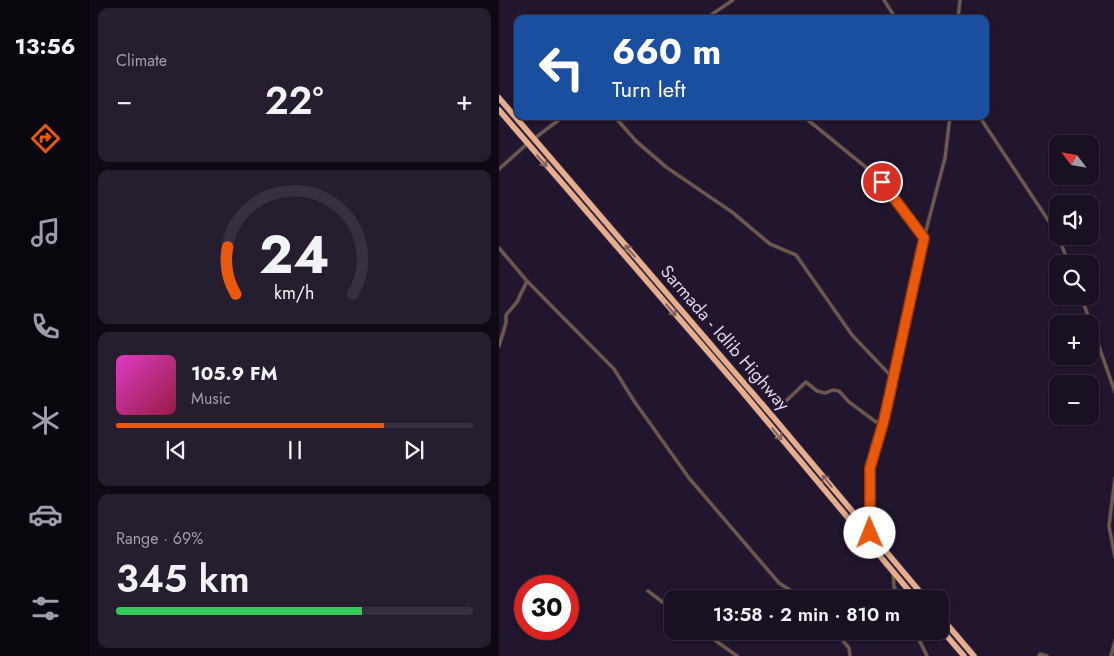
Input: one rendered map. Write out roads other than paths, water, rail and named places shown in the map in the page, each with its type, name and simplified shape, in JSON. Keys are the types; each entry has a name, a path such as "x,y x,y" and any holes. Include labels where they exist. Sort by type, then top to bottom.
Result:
{"highway":[{"name":"Sarmada - Idlib Highway","path":"499,98 514,116"},
{"name":"Sarmada - Idlib Highway","path":"499,110 838,501 870,533 918,590"},
{"name":"Sarmada - Idlib Highway","path":"517,120 774,418 909,590"},
{"path":"949,626 975,656"},
{"path":"953,643 958,637"},
{"path":"949,638 964,656"}],"street":[{"path":"711,15 733,0"},
{"path":"884,0 893,15"},
{"path":"959,15 961,0"},
{"path":"533,139 559,120"},
{"path":"618,120 666,168 732,212 770,244 797,255 852,335 893,378"},
{"path":"808,120 873,173 924,238"},
{"path":"870,533 870,468 884,420 924,238 945,158 950,120"},
{"path":"982,120 1049,222"},
{"path":"499,168 527,144"},
{"path":"499,248 527,281 614,369 634,401 689,478 779,583 790,590"},
{"path":"499,346 506,323 506,315 517,302 527,281"},
{"path":"1084,305 1114,392"},
{"path":"786,401 805,382 817,391 825,393 833,390 839,391 849,402 876,422 884,420"},
{"path":"1114,478 1109,526 1114,558"},
{"path":"893,571 896,590"},
{"path":"648,591 664,603"},
{"path":"715,640 737,656"},
{"path":"842,640 849,648 851,656"},
{"path":"919,640 927,656"},
{"path":"1111,656 1114,641"},
{"path":"1039,656 1040,654 1047,656"}]}
